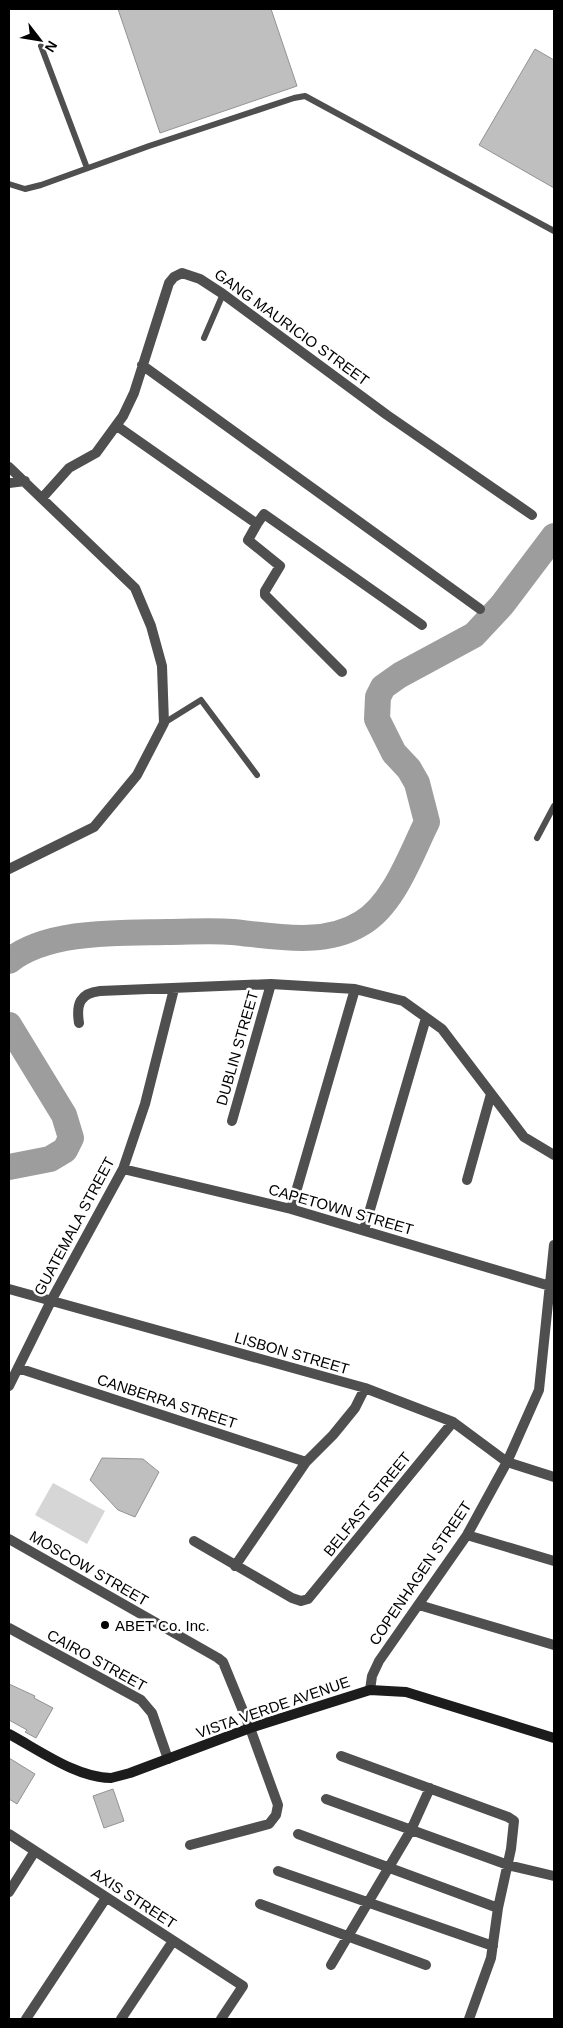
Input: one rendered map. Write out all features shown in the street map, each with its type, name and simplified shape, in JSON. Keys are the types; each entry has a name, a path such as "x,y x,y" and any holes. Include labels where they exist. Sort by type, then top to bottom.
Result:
{"street":[{"name":"GANG MAURICIO STREET","path":"43,498 69,468 96,453 117,426 134,393 164,294 174,276 182,273 190,275 223,294 387,415 532,515"},
{"path":"142,365 480,609"},
{"path":"117,426 257,524"},
{"path":"9,467 135,588 151,626 162,666 164,723 137,775 94,827 9,869"},
{"path":"9,483 25,481"},
{"path":"342,672 265,595 280,566 248,540 264,514 422,625"},
{"path":"79,1023 79,1004 89,992 271,984 355,988 403,1001 442,1029 524,1137 554,1155"},
{"name":"DUBLIN STREET","path":"232,1121 271,984"},
{"path":"291,1209 355,988"},
{"name":"GUATEMALA STREET","path":"9,1386 51,1301 123,1168 145,1104 174,989"},
{"path":"364,1230 426,1018"},
{"path":"467,1180 491,1094"},
{"name":"CAPETOWN STREET","path":"123,1168 291,1209 550,1286"},
{"name":"COPENHAGEN STREET","path":"370,1690 372,1676 379,1661 467,1535 507,1462 539,1390 554,1245"},
{"name":"LISBON STREET","path":"9,1289 365,1388 453,1422 507,1462 554,1477"},
{"name":"CANBERRA STREET","path":"18,1368 306,1462"},
{"path":"194,1541 236,1566 306,1462 333,1435 355,1408 365,1388"},
{"name":"BELFAST STREET","path":"236,1566 292,1598 302,1601 308,1599 453,1422"},
{"path":"467,1535 554,1561"},
{"name":"MOSCOW STREET","path":"9,1539 223,1662 250,1728 278,1805 276,1815 269,1824 190,1845"},
{"path":"419,1606 554,1645"},
{"name":"CAIRO STREET","path":"9,1628 141,1700 152,1713 168,1759"},
{"name":"VISTA VERDE AVENUE","path":"9,1734 75,1770 102,1778 121,1776 250,1728 370,1690 393,1690 412,1694 554,1738"},
{"path":"340,1756 508,1817 514,1821 512,1849 498,1908 493,1946 487,1971 469,2019"},
{"path":"330,1965 411,1830 430,1788"},
{"path":"326,1799 508,1865 554,1876"},
{"name":"AXIS STREET","path":"9,1834 242,1986 221,2019"},
{"path":"298,1834 498,1908"},
{"path":"9,1892 35,1851"},
{"path":"278,1871 493,1946"},
{"path":"26,2019 106,1898"},
{"path":"260,1904 426,1965"},
{"path":"121,2019 173,1941"}],"lane":[{"path":"40,46 86,168"},
{"path":"9,184 24,189 194,131 305,96 554,231"},
{"path":"204,338 223,294"},
{"path":"164,723 201,700 257,775"},
{"path":"537,838 554,806"}],"shaded area":[{"path":"53,1483 105,1511 87,1544 35,1515"}],"building":[{"path":"118,9 271,9 297,86 160,133"},
{"path":"535,49 554,60 554,188 479,145"},
{"path":"102,1458 143,1459 159,1472 135,1517 118,1510 90,1480"},
{"path":"9,1684 35,1696 34,1698 53,1708 36,1738 25,1732 27,1730 9,1720"},
{"path":"9,1758 35,1774 17,1804 9,1799"},
{"path":"113,1789 124,1821 104,1828 93,1796"}],"waterway":[{"path":"9,961 25,951 44,944 64,938 85,935 216,931 298,938 315,937 332,935 347,930 373,915 392,891 408,863 427,822 417,783 409,769 394,753 377,719 378,697 383,687 400,675 474,635 502,605 554,536"},
{"path":"9,1025 64,1115 71,1138 65,1150 50,1159 9,1167"}],"place":[{"name":"ABET Co. Inc.","path":"105,1625"}]}
